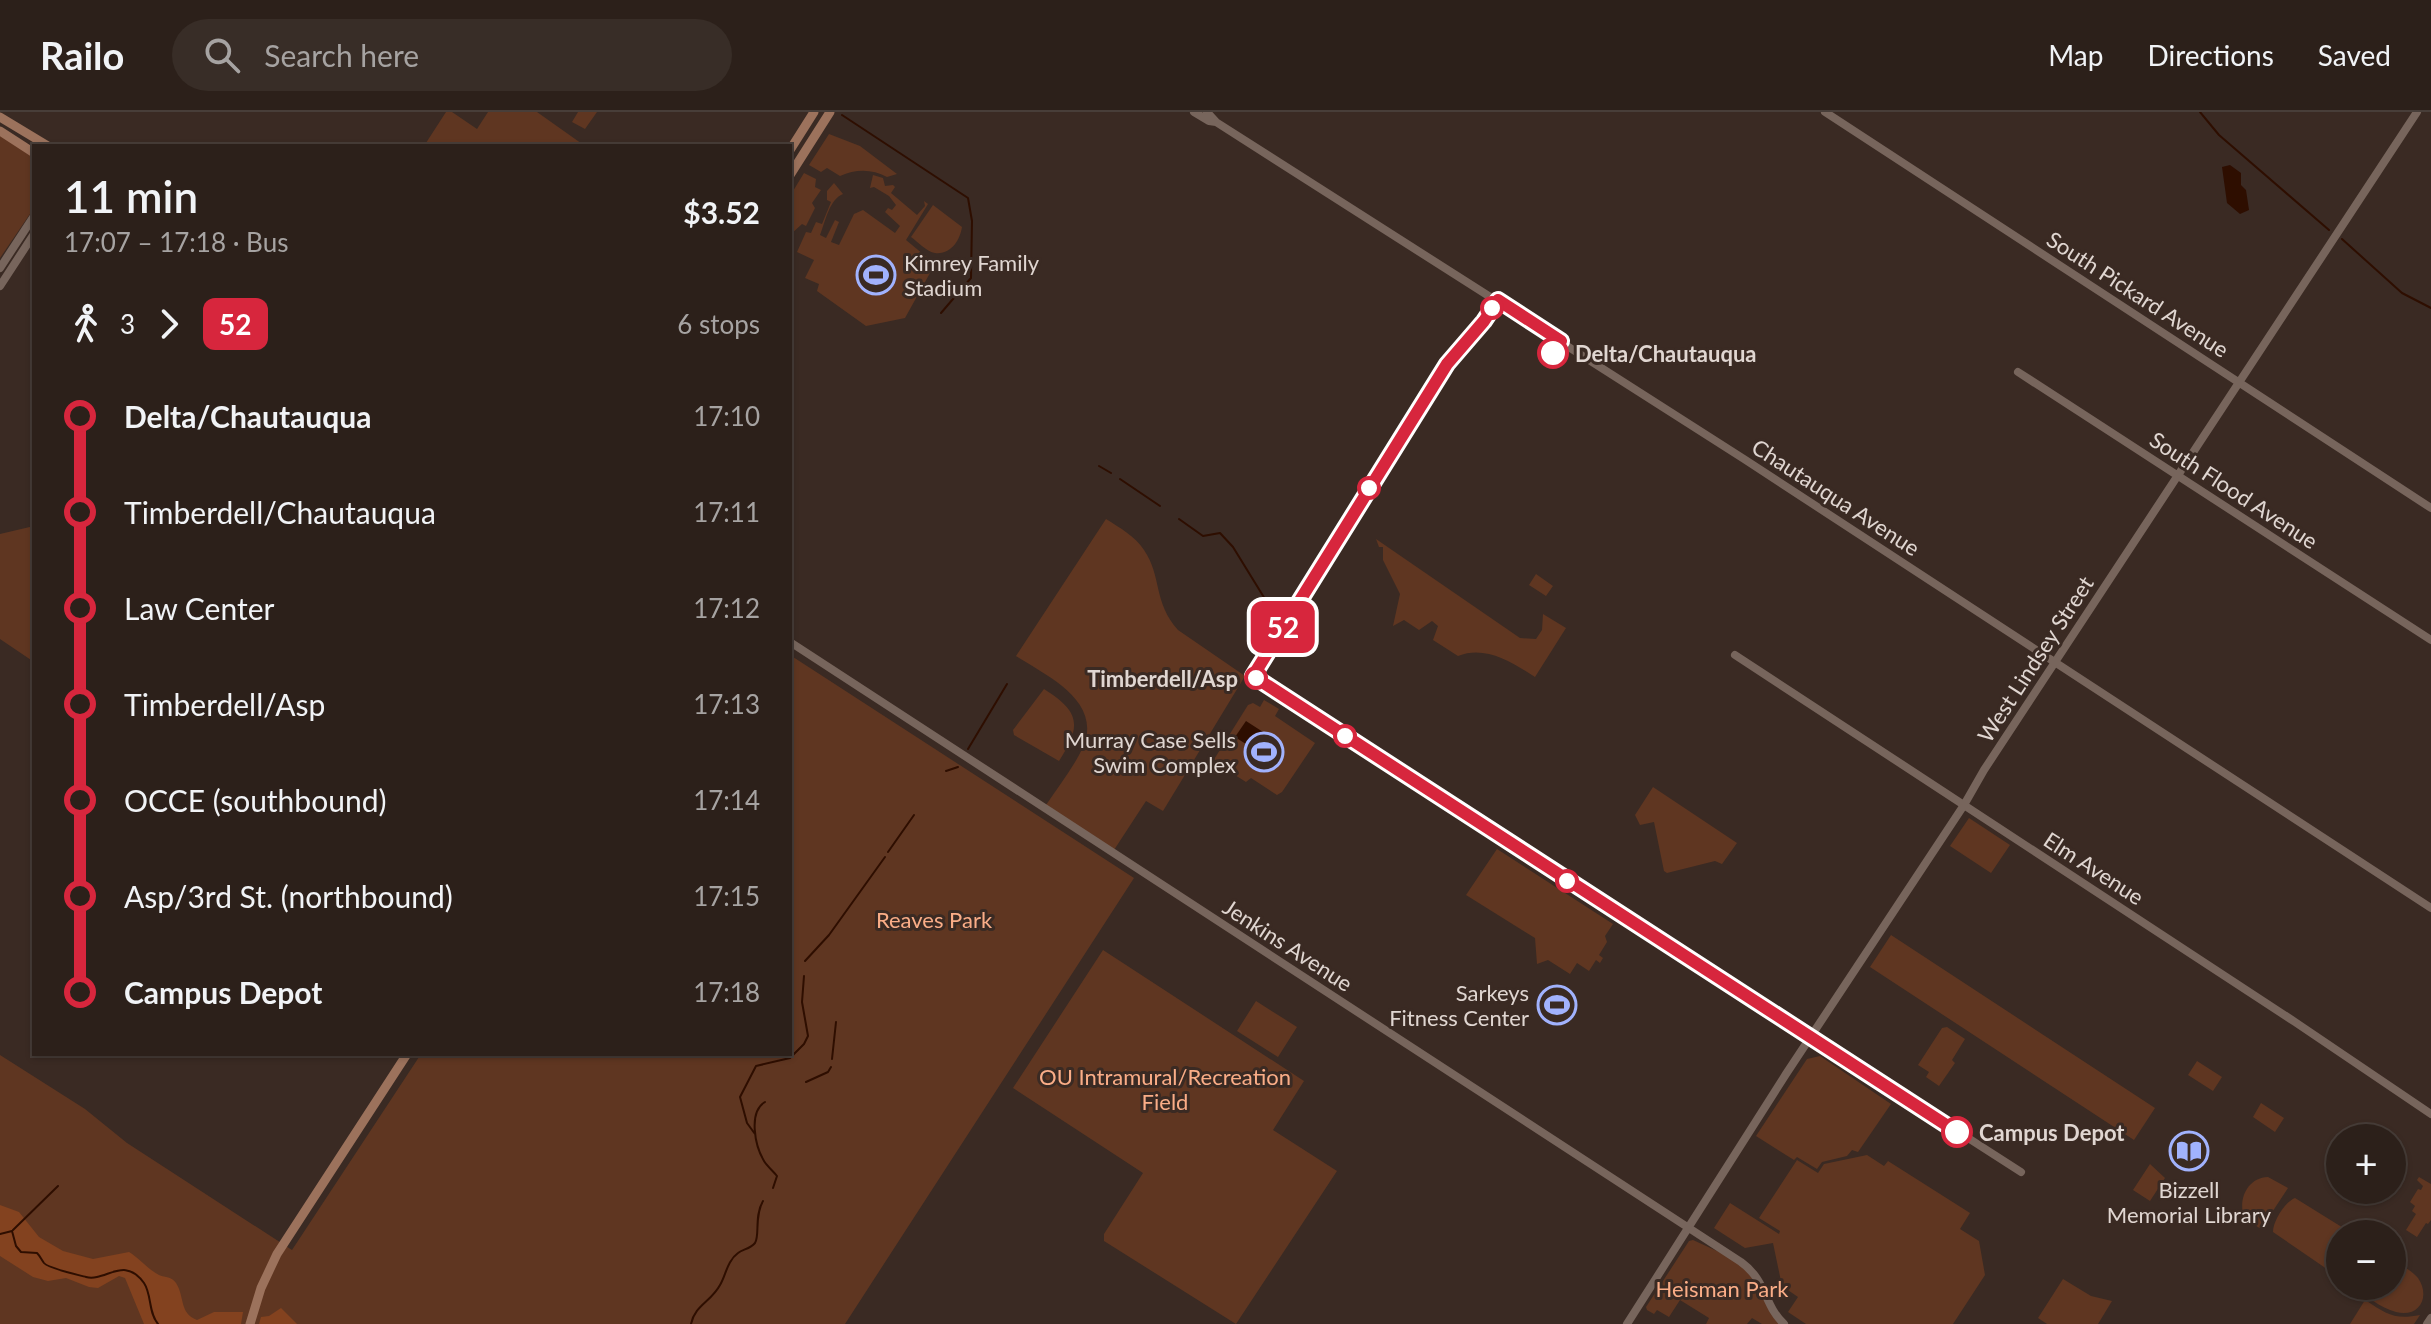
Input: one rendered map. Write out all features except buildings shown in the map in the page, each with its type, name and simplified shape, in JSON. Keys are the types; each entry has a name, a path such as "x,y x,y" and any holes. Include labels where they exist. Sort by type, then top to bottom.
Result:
{"main road":[{"path":"792,147 814,112"},
{"path":"792,172 830,112"},
{"path":"0,117 45,144"},
{"path":"0,131 32,152"},
{"path":"250,1324 266,1275 277,1254 406,1056"}],"street":[{"name":"Chautauqua Avenue","path":"1194,112 1216,122"},
{"name":"Chautauqua Avenue","path":"1207,112 1216,122 1366,220 1546,330 2431,908"},
{"name":"South Pickard Avenue","path":"1825,112 2431,508"},
{"name":"West Lindsey Street","path":"1624,1324 1964,805 2054,661 2417,112"},
{"path":"0,268 32,219"},
{"path":"0,286 32,237"},
{"name":"South Flood Avenue","path":"2018,372 2431,640"},
{"name":"Jenkins Avenue","path":"792,643 1687,1227 1755,1274 1763,1284 1771,1307 1784,1324"},
{"name":"Elm Avenue","path":"1735,655 2431,1114"},
{"path":"1579,888 2021,1172"},
{"path":"2427,1324 2431,1318"}],"green space":[{"path":"446,112 452,112 477,129 488,112 537,112 582,144 425,144"},
{"path":"578,112 597,112 585,129 572,122"},
{"path":"829,134 860,146 897,174 887,177 864,171 840,176 827,168 821,172 809,165"},
{"path":"0,135 32,156 32,211 0,258"},
{"path":"804,173 816,179 815,187 821,190 812,203 815,208 806,226 802,224 792,233 792,193"},
{"name":"Kimrey Family Stadium","path":"873,175 883,178 885,186 893,185 895,187 891,193 917,215 925,206 924,201 928,204 906,240 935,264 905,318 866,326 817,291 819,284 805,278 814,260 797,252 806,232 811,233 816,222 822,224 831,202 827,200 827,191 834,183 843,194 831,206 820,235 826,238 835,220 839,222 831,242 839,245 854,214 863,210 895,233 900,226 885,212 896,205 889,196 874,187 870,188"},
{"path":"933,205 962,227 954,246 946,252 929,251 911,237"},
{"path":"1106,519 1132,536 1144,550 1165,609 1178,630 1245,676 1163,811 1146,801 1114,850 1046,805 1083,747 1087,731 1085,716 1069,692 1016,656"},
{"path":"32,526 32,661 0,639 0,534"},
{"path":"1376,539 1520,638 1536,639 1542,630 1543,614 1566,628 1535,677 1508,661 1488,654 1458,656 1433,640 1438,626 1432,621 1419,630 1404,620 1393,626 1400,594 1383,560 1383,547 1379,547"},
{"path":"1536,574 1553,586 1546,596 1529,585"},
{"name":"Reaves Park","path":"792,656 1134,878 845,1324 0,1324 0,1055 85,1109 127,1143 292,1250 420,1056 792,1056"},
{"path":"1044,689 1065,705 1074,720 1071,738 1059,761 1014,735 1013,730"},
{"name":"Murray Case Sells Swim Complex","path":"1264,700 1279,709 1275,716 1315,743 1277,795 1251,778 1246,782 1213,761 1248,705 1253,703 1260,707"},
{"path":"1653,787 1737,843 1722,864 1715,861 1667,873 1664,871 1654,822 1640,825 1635,815"},
{"path":"1969,818 2010,845 1991,873 1950,846"},
{"path":"1497,849 1613,924 1605,936 1607,942 1599,955 1603,958 1600,963 1596,960 1589,971 1577,963 1570,974 1548,960 1537,964 1535,938 1466,895"},
{"path":"1891,935 2155,1108 2134,1140 1870,967"},
{"name":"OU Intramural/Recreation Field","path":"1103,950 1304,1081 1273,1130 1337,1171 1236,1324 1104,1241 1104,1234 1143,1173 1013,1088"},
{"path":"1256,1001 1297,1027 1278,1057 1237,1031"},
{"path":"1947,1027 1965,1039 1952,1060 1955,1063 1939,1086 1926,1077 1929,1072 1918,1065 1942,1028"},
{"path":"1820,1056 1891,1104 1858,1152 1852,1150 1847,1156 1822,1162 1817,1169 1797,1157 1794,1160 1756,1136 1807,1059"},
{"path":"2197,1061 2222,1077 2213,1091 2188,1075"},
{"path":"2261,1103 2284,1118 2275,1132 2253,1117"},
{"path":"1867,1155 1884,1166 1888,1161 1970,1213 1960,1229 1979,1241 1985,1275 1953,1324 1806,1324 1788,1312 1798,1297 1782,1286 1773,1243 1745,1248 1714,1228 1730,1203 1779,1234 1780,1231 1759,1218 1797,1160 1818,1173 1824,1164"},
{"path":"2150,1164 2165,1178 2150,1201 2133,1190"},
{"path":"2268,1177 2288,1188 2261,1229 2244,1218 2242,1204 2250,1185"},
{"path":"2419,1177 2431,1184 2431,1220 2417,1237 2406,1230 2416,1214 2412,1211 2415,1206 2410,1202 2423,1186 2417,1180"},
{"path":"2295,1198 2330,1220 2326,1220 2326,1268 2273,1232 2287,1203"},
{"name":"Heisman Park","path":"1693,1240 1741,1262 1785,1324 1762,1324 1752,1318 1747,1324 1706,1324 1709,1318 1680,1300 1669,1317 1657,1310 1654,1314 1647,1310 1646,1307 1689,1241"},
{"path":"2406,1269 2422,1285 2423,1299 2411,1312 2396,1312 2373,1300 2406,1300"},
{"path":"2063,1279 2091,1296 2112,1301 2098,1324 2047,1324 2038,1318"},
{"path":"2365,1300 2391,1315 2420,1315 2414,1324 2350,1324"}],"shaded area":[{"path":"2230,165 2241,173 2241,185 2246,190 2249,210 2240,214 2227,203 2222,167"},
{"path":"1246,721 1280,743 1269,759 1235,737"},
{"path":"0,1205 19,1212 39,1237 63,1251 93,1259 129,1252 155,1273 174,1281 187,1313 197,1320 214,1312 243,1312 241,1324 144,1324 125,1278 119,1276 98,1288 66,1278 48,1281 33,1277 0,1256"},
{"path":"281,1308 297,1324 259,1324 261,1317"}],"waterway":[{"path":"2200,112 2219,135 2329,230"},
{"path":"842,115 968,198 972,221 971,278 941,313"},
{"path":"2342,239 2402,293 2431,308"},
{"path":"1099,466 1111,473"},
{"path":"1120,479 1160,506"},
{"path":"1179,519 1203,536 1220,533 1233,547 1273,612"},
{"path":"968,749 1007,684"},
{"path":"946,771 958,767"},
{"path":"888,852 914,815"},
{"path":"805,961 829,935 885,857"},
{"path":"755,1134 747,1123 740,1097 756,1066 790,1058 804,1044 808,1036 802,1002 804,976"},
{"path":"832,1059 836,1022"},
{"path":"806,1082 828,1072 831,1067"},
{"path":"765,1102 756,1113 755,1130 761,1155 777,1176 773,1188"},
{"path":"13,1230 58,1186"},
{"path":"691,1324 696,1312 716,1291 734,1256 755,1243 763,1201"},
{"path":"0,1234 12,1231 21,1252 37,1253 44,1263 64,1271 93,1278 122,1270 137,1275 144,1283 158,1324"}],"bus line":[{"name":"52","path":"1553,353 1561,341 1498,300 1447,364 1253,676 1957,1132"}],"place":[{"name":"Kimrey Family Stadium","path":"876,275"},
{"name":"Delta/Chautauqua","path":"1553,353"},
{"name":"Timberdell/Asp","path":"1256,678"},
{"name":"Murray Case Sells Swim Complex","path":"1264,752"},
{"name":"Sarkeys Fitness Center","path":"1557,1005"},
{"name":"Campus Depot","path":"1957,1132"},
{"name":"Bizzell Memorial Library","path":"2189,1151"}]}
